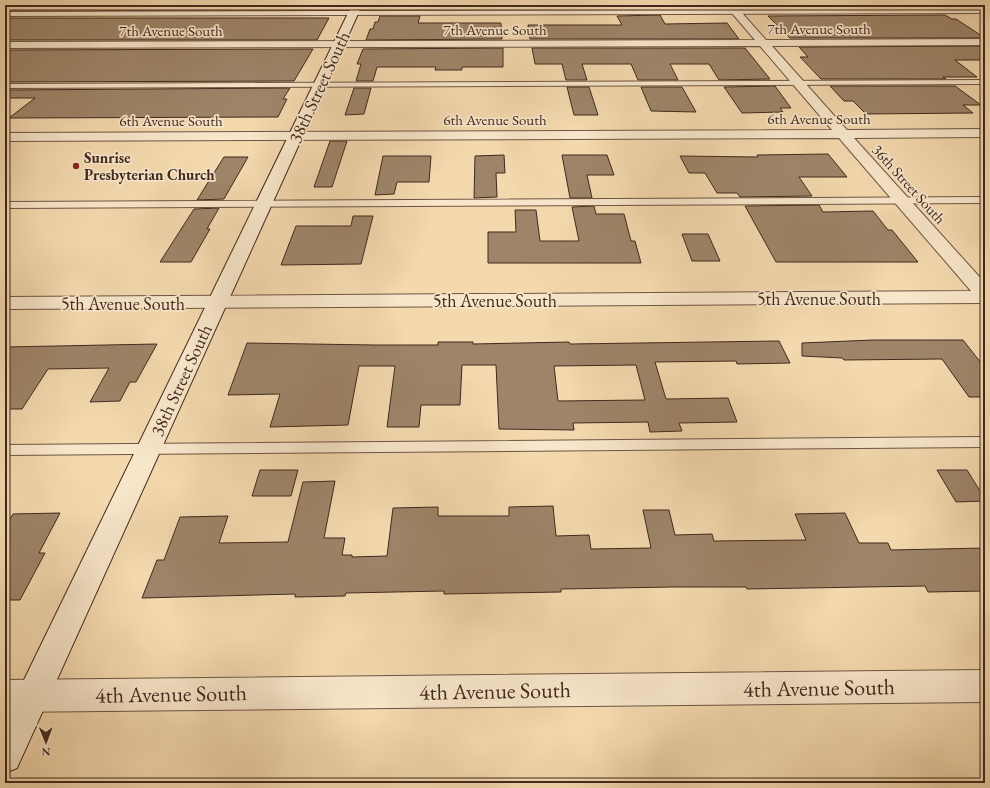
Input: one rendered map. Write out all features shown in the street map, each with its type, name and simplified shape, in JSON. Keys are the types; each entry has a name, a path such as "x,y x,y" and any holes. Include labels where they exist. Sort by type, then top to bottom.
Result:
{"street":[{"name":"36th Street South","path":"733,8 985,296"},
{"name":"38th Street South","path":"5,756 19,696 149,449 356,9"},
{"name":"7th Avenue South","path":"5,45 764,44 985,42"},
{"name":"6th Avenue South","path":"5,137 985,133"},
{"name":"5th Avenue South","path":"5,303 985,296"},
{"name":"4th Avenue South","path":"19,696 985,686"}],"lane":[{"path":"5,14 356,9 733,8 985,11"},
{"path":"5,86 985,82"},
{"path":"5,205 985,200"},
{"path":"5,450 985,442"}],"building":[{"path":"330,5 327,10 5,10 5,7"},
{"path":"846,5 929,5 933,8 850,8"},
{"path":"660,15 665,24 727,23 739,39 530,39 528,25 622,25 617,16"},
{"path":"945,15 952,19 956,19 985,38 790,38 768,16"},
{"path":"380,16 420,16 418,23 501,23 502,39 366,40 370,29 373,29 375,22 378,22"},
{"path":"5,18 329,18 317,40 5,40"},
{"path":"985,46 985,60 955,60 977,77 943,77 946,79 821,79 800,57 808,57 799,47"},
{"path":"503,48 503,67 462,67 462,70 435,70 436,67 377,67 373,81 356,81 361,64 357,64 363,49"},
{"path":"532,48 745,48 770,79 719,80 709,64 670,64 678,80 638,80 631,64 582,64 587,80 566,80 562,64 535,64"},
{"path":"313,49 294,81 5,82 5,50"},
{"path":"775,86 791,108 780,108 783,112 742,113 724,87"},
{"path":"830,86 955,86 981,105 963,105 973,113 866,114 853,101 844,101"},
{"path":"567,87 589,87 598,115 574,115"},
{"path":"641,87 682,87 696,112 651,111"},
{"path":"290,88 283,99 287,99 278,117 9,118 35,98 5,98 5,90"},
{"path":"354,88 371,88 364,114 345,115"},
{"path":"330,141 347,141 332,187 314,187"},
{"path":"828,154 847,177 799,177 812,196 740,197 737,193 717,193 705,173 689,173 680,156 758,157 757,155"},
{"path":"504,155 505,173 496,173 497,197 474,198 475,156"},
{"path":"562,155 607,155 614,175 587,175 592,198 570,198"},
{"path":"383,156 431,156 429,182 397,182 394,194 375,195"},
{"path":"224,157 248,157 224,199 197,200"},
{"path":"819,205 823,212 873,211 888,230 892,230 918,262 776,262 745,206"},
{"path":"594,206 596,214 624,214 631,241 635,241 641,263 488,263 488,232 516,232 515,210 536,210 540,241 579,241 572,207"},
{"path":"219,208 207,229 210,229 191,262 160,262 194,209"},
{"path":"353,216 373,216 361,264 281,265 296,226 351,226"},
{"path":"682,234 708,234 720,261 692,261"},
{"path":"873,340 963,340 985,368 985,397 969,397 942,359 844,360 842,358 802,356 802,343"},
{"path":"779,341 790,363 737,364 736,361 655,362 666,399 728,398 737,422 679,423 682,431 650,432 648,422 573,423 574,430 499,429 496,365 462,365 460,405 421,405 419,427 387,427 395,366 359,366 348,425 270,427 280,394 228,395 247,343 438,345 438,342 473,342 473,344 569,342 570,344","holes":["636,365 645,400 558,401 554,366"]},
{"path":"157,344 136,382 130,382 120,401 90,402 109,368 48,369 22,409 5,409 5,347"},
{"path":"260,470 298,470 291,496 252,496"},
{"path":"937,470 967,470 985,501 956,502"},
{"path":"335,481 324,538 345,538 342,555 352,555 352,557 387,556 393,508 438,507 438,516 509,516 509,507 553,506 556,536 589,535 591,549 651,548 643,510 669,510 675,535 712,534 714,541 806,540 795,514 845,513 859,543 888,543 891,550 985,548 985,591 928,592 925,586 747,589 746,587 672,587 561,589 561,592 444,594 444,591 346,593 345,596 295,597 295,594 142,598 157,560 164,560 180,517 228,516 219,543 288,542 303,482"},
{"path":"60,513 39,553 45,553 20,600 5,600 5,527 13,514"}],"place":[{"name":"Sunrise Presbyterian Church","path":"76,166"}]}
